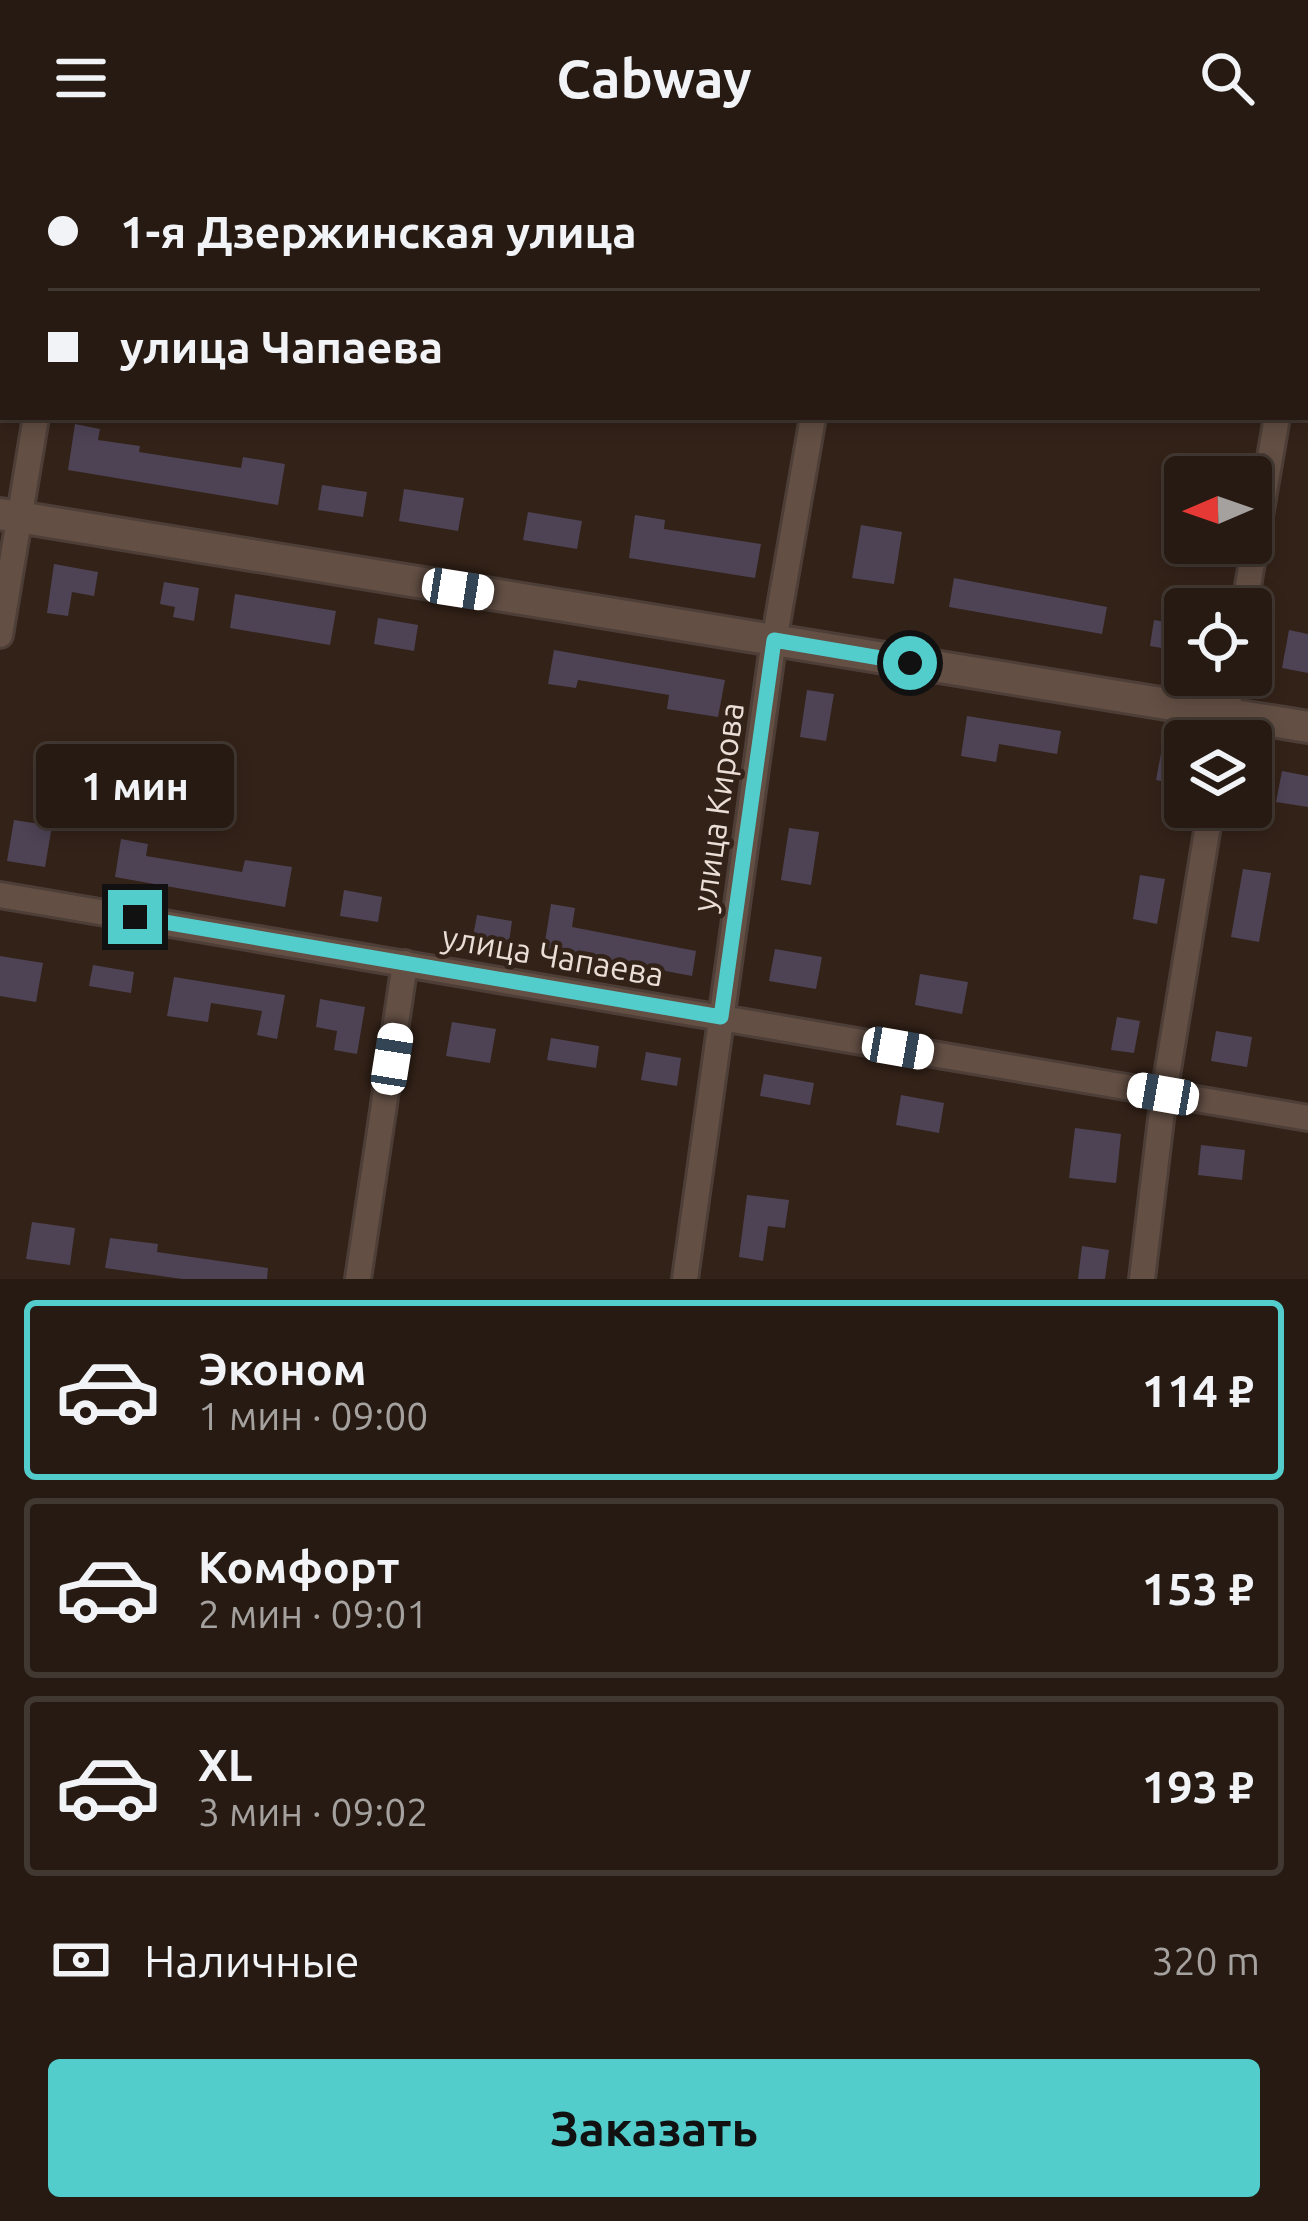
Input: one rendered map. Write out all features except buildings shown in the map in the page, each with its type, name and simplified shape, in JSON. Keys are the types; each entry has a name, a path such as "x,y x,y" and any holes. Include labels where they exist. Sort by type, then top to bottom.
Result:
{"street":[{"path":"0,635 10,515 35,420"},
{"name":"улица Кирова","path":"685,1279 774,640 812,420"},
{"path":"1248,588 1276,420"},
{"path":"10,515 774,640 1183,720"},
{"path":"1272,727 1308,727"},
{"path":"1142,1279 1163,1094 1207,828"},
{"name":"улица Чапаева","path":"0,895 1308,1118"},
{"path":"358,1279 404,963"}],"route":[{"path":"135,917 721,1017 774,640 910,663"}]}
